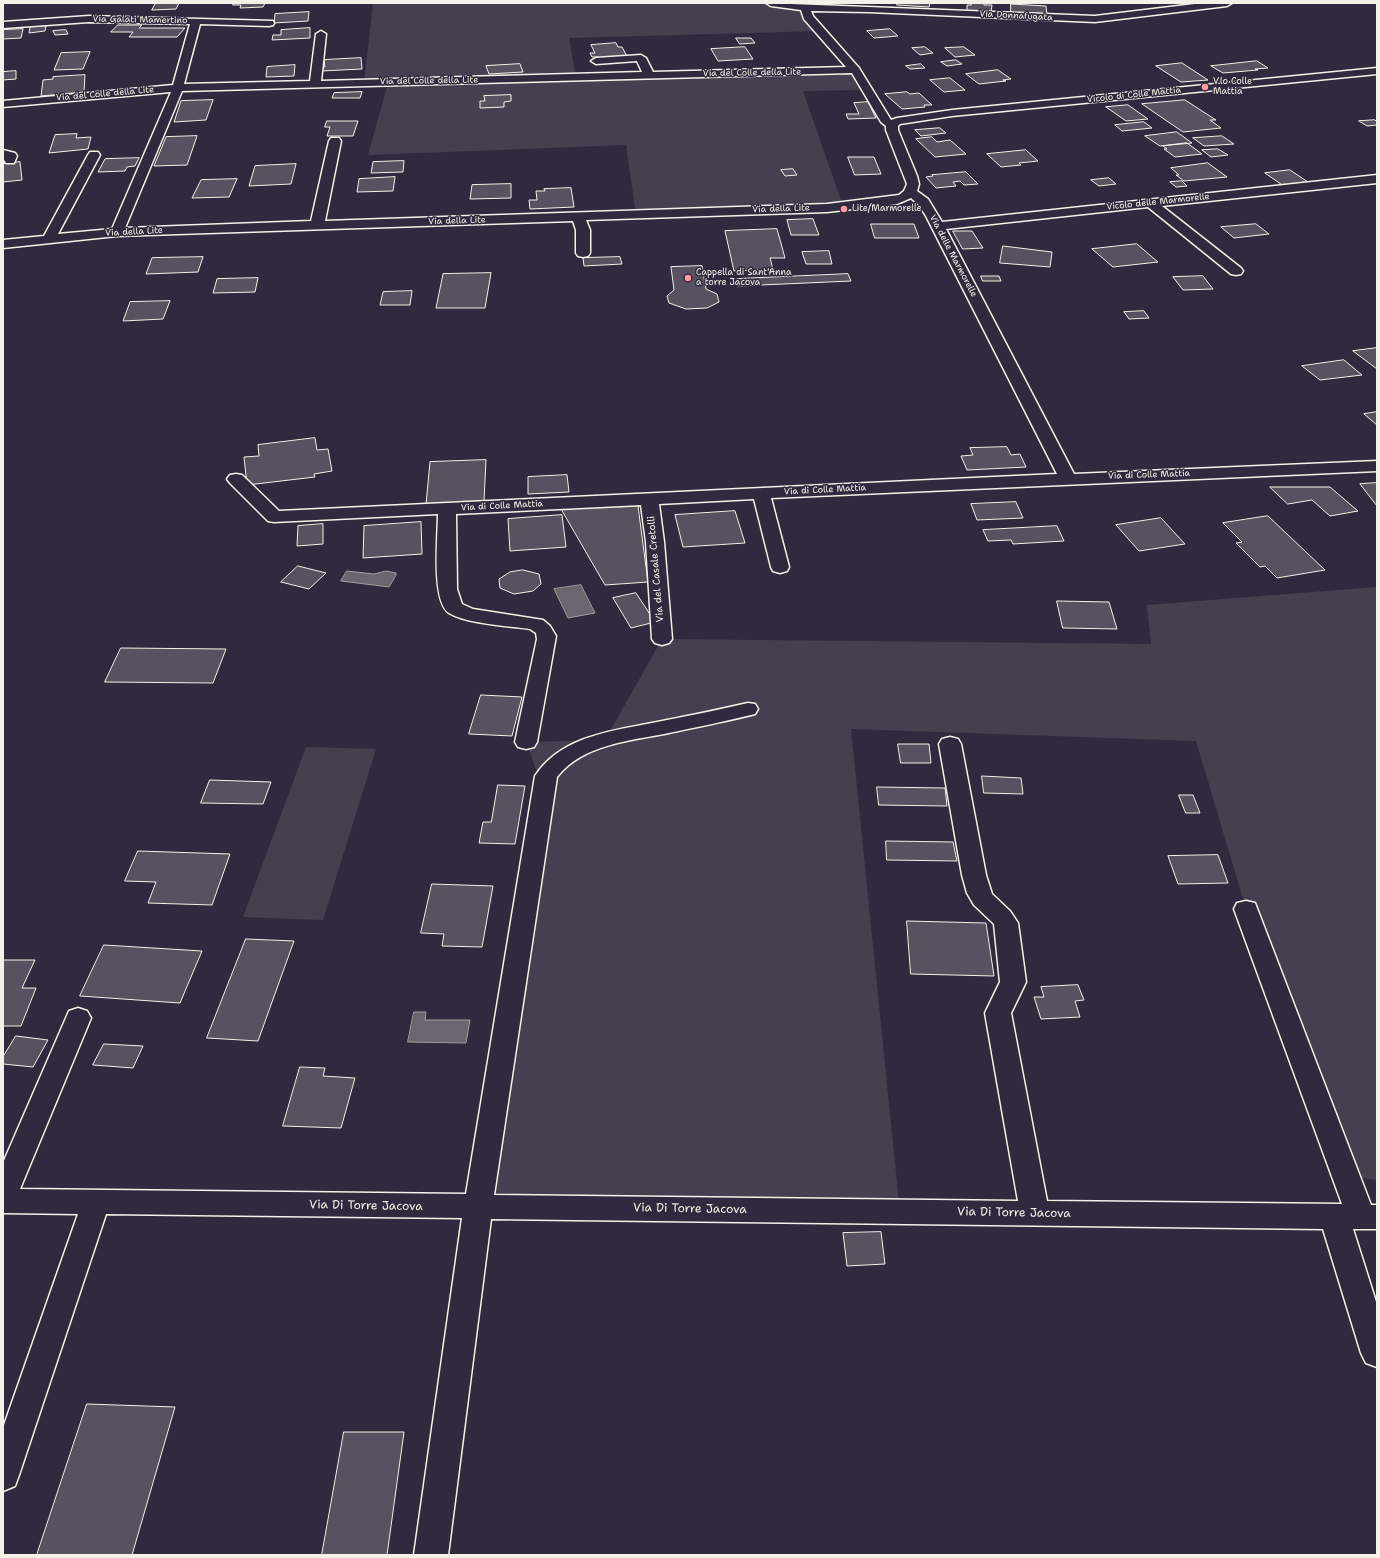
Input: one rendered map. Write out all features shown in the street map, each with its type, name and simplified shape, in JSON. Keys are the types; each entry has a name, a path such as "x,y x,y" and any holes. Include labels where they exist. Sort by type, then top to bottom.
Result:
{"street":[{"name":"Via Donnafugata","path":"771,3 805,8 870,6 999,15 1095,19 1227,3"},
{"path":"999,15 1001,3"},
{"path":"805,8 808,17 855,70 887,122 892,125 892,130 911,176 913,184 910,193"},
{"path":"196,21 268,28 270,11"},
{"name":"Via Galati Mamertino","path":"3,25 89,19 196,21 178,88 117,232"},
{"path":"315,84 321,34"},
{"path":"596,61 641,58 649,76"},
{"name":"Via del Colle della Lite","path":"3,104 178,88 855,70"},
{"name":"Vicolo di Colle Mattia","path":"892,125 897,121 952,113 1377,71"},
{"path":"316,226 335,141"},
{"path":"49,238 94,155"},
{"name":"Vicolo delle Marmorelle","path":"938,226 1377,179"},
{"name":"Via della Lite","path":"3,244 117,232 827,208 897,200 904,198 910,193"},
{"name":"Via delle Marmorelle","path":"910,193 918,195 925,202 1068,479"},
{"path":"1150,203 1236,271"},
{"path":"578,217 583,230 583,253"},
{"name":"Via di Colle Mattia","path":"236,479 274,517 761,493 1377,466"},
{"path":"761,493 780,567"},
{"name":"Via del Casale Cretolli","path":"649,499 655,542 662,639"},
{"path":"447,508 447,589 451,603 455,608 468,614 536,624 546,633 547,639 526,742"},
{"path":"431,1555 478,1207 546,776 550,769 562,759 594,744 748,709"},
{"path":"950,744 974,875 979,894 985,902 1003,916 1006,923 1013,982 1011,991 999,1006 998,1013 1035,1213"},
{"path":"1246,909 1357,1217 1377,1353"},
{"path":"3,1196 78,1018"},
{"name":"Via Di Torre Jacova","path":"3,1201 1357,1217"},
{"path":"3,1475 96,1202"}],"shaded area":[{"path":"373,3 771,3 805,8 820,31 569,38 576,77 855,70 867,90 803,91 844,209 636,215 626,145 368,155 388,83 364,83"},
{"path":"347,571 374,574 386,571 396,573 396,575 389,587 341,581"},
{"path":"581,585 595,613 568,618 554,589"},
{"path":"1377,587 1377,1180 1346,1176 1246,909 1196,741 851,729 900,1212 478,1207 544,790 526,742 605,740 662,639 1151,644 1147,605"},
{"path":"306,747 376,749 323,920 243,917"},
{"path":"414,1012 426,1012 425,1020 470,1020 466,1043 408,1042"}],"building":[{"path":"156,3 179,3 176,9 152,10"},
{"path":"234,3 265,3 263,7 240,8 241,5 233,5"},
{"path":"898,3 930,3 929,7 897,5"},
{"path":"971,3 984,3 984,5 992,5 991,13 967,12 967,5 971,5"},
{"path":"1011,4 1046,6 1047,15 1011,14"},
{"path":"309,12 308,21 274,23 275,14"},
{"path":"118,25 142,25 139,28 185,28 177,37 129,37 133,32 111,32"},
{"path":"46,26 45,31 29,33 30,27"},
{"path":"310,28 310,38 272,40 273,35 281,35 281,30"},
{"path":"23,29 21,38 3,39 3,30"},
{"path":"890,29 898,36 874,38 867,31"},
{"path":"66,30 68,34 55,35 53,31"},
{"path":"736,38 751,38 755,43 740,44"},
{"path":"616,43 618,47 622,47 628,58 599,59 598,57 592,57 590,53 595,53 591,45"},
{"path":"745,47 753,59 718,61 711,49"},
{"path":"925,47 933,53 920,55 912,48"},
{"path":"964,47 975,55 955,57 945,48"},
{"path":"90,52 83,69 54,70 61,53"},
{"path":"361,58 362,69 321,71 321,67 325,67 324,60"},
{"path":"956,60 962,64 947,66 941,62"},
{"path":"1257,61 1268,68 1223,73 1211,66"},
{"path":"1182,63 1208,80 1181,82 1156,66"},
{"path":"520,64 523,72 489,74 486,66"},
{"path":"921,64 925,68 910,69 906,66"},
{"path":"295,65 294,76 266,77 267,67"},
{"path":"998,70 1011,79 1003,80 1006,81 979,84 966,74"},
{"path":"16,71 16,79 3,80 3,72"},
{"path":"85,75 84,92 41,96 43,80 53,79 53,77"},
{"path":"950,78 965,90 944,92 930,80"},
{"path":"362,92 360,98 332,98 334,93"},
{"path":"907,92 910,94 919,93 932,105 902,109 885,94"},
{"path":"511,95 511,101 504,102 504,107 480,108 480,101 485,101 484,96"},
{"path":"213,100 206,120 174,122 181,101"},
{"path":"1185,100 1216,120 1210,120 1221,128 1183,132 1142,104"},
{"path":"868,102 876,118 848,119 846,114 859,114 854,103"},
{"path":"1128,105 1148,119 1126,121 1106,107"},
{"path":"1375,120 1377,125 1367,126 1359,121"},
{"path":"327,121 358,121 353,136 327,136 330,127 325,127"},
{"path":"1144,122 1152,128 1122,131 1115,125"},
{"path":"940,128 946,133 921,136 915,130"},
{"path":"1177,132 1192,143 1160,146 1145,136"},
{"path":"77,134 76,138 91,137 88,149 49,153 55,135"},
{"path":"197,136 187,165 154,166 166,137"},
{"path":"1222,136 1234,144 1204,146 1193,138"},
{"path":"932,137 937,142 950,140 966,154 935,157 916,139"},
{"path":"1187,143 1202,154 1175,157 1164,149 1167,149 1163,146"},
{"path":"1218,149 1228,155 1211,157 1202,150"},
{"path":"1026,150 1038,161 1019,163 1021,165 1001,167 987,154"},
{"path":"848,157 874,157 881,174 855,175"},
{"path":"139,158 135,166 127,167 125,171 98,172 105,159"},
{"path":"404,161 403,172 371,173 373,162"},
{"path":"20,162 22,180 3,182 3,164"},
{"path":"1208,163 1227,177 1184,181 1176,175 1179,175 1171,168"},
{"path":"296,164 291,184 249,186 255,166"},
{"path":"793,169 797,175 785,176 781,170"},
{"path":"1290,170 1311,184 1285,187 1265,173"},
{"path":"966,172 978,184 964,185 960,181 953,182 956,186 936,188 926,177 933,176 932,175"},
{"path":"395,177 393,191 357,192 359,179"},
{"path":"1109,178 1116,184 1099,186 1091,180"},
{"path":"237,179 229,197 192,198 201,180"},
{"path":"1182,181 1187,186 1176,187 1170,182"},
{"path":"511,184 511,198 470,199 472,185"},
{"path":"571,188 574,207 530,209 529,200 537,200 536,191 545,191 544,189"},
{"path":"813,219 819,235 791,235 787,220"},
{"path":"871,224 914,224 919,238 875,238"},
{"path":"1256,224 1269,234 1234,238 1221,227"},
{"path":"777,229 785,258 770,258 773,269 734,271 725,231"},
{"path":"953,231 972,231 983,248 963,249"},
{"path":"1137,244 1158,262 1113,267 1092,249"},
{"path":"1003,246 1052,252 1050,267 1000,263"},
{"path":"829,251 832,264 806,264 802,252"},
{"path":"203,257 198,272 146,274 152,258"},
{"path":"620,257 622,264 584,266 583,258"},
{"name":"Cappella di Sant'Anna a torre Jacova","path":"702,266 706,289 717,294 719,302 707,308 686,309 669,303 667,296 674,290 671,267"},
{"path":"491,273 485,308 436,308 443,274"},
{"path":"848,274 851,281 738,286 737,279"},
{"path":"981,276 999,276 1001,281 983,281"},
{"path":"1203,276 1213,289 1183,290 1173,277"},
{"path":"258,278 255,292 213,293 217,279"},
{"path":"412,291 410,305 380,305 383,292"},
{"path":"170,301 163,319 123,321 130,302"},
{"path":"1144,311 1149,318 1129,319 1124,312"},
{"path":"1377,348 1377,369 1353,351"},
{"path":"1344,360 1362,375 1320,380 1302,366"},
{"path":"1377,412 1377,425 1364,414"},
{"path":"315,438 317,450 328,449 332,471 314,474 315,477 247,485 244,457 259,456 258,445"},
{"path":"1007,447 1011,455 1020,454 1026,467 967,470 961,456 973,455 970,448"},
{"path":"486,460 484,501 426,504 430,462"},
{"path":"567,475 569,492 528,494 528,477"},
{"path":"1377,483 1377,506 1360,484"},
{"path":"1270,487 1330,487 1358,511 1330,516 1312,500 1288,504"},
{"path":"1016,502 1023,518 977,520 971,504"},
{"path":"638,506 648,582 605,585 561,509"},
{"path":"735,511 745,543 683,547 675,515"},
{"path":"562,515 566,547 510,551 508,519"},
{"path":"1268,516 1325,570 1277,578 1265,566 1260,567 1236,543 1242,542 1223,523"},
{"path":"1161,518 1185,544 1139,551 1116,525"},
{"path":"421,522 422,554 363,558 364,526"},
{"path":"323,524 323,544 297,546 298,526"},
{"path":"1057,526 1064,541 1013,544 1011,540 988,541 983,530"},
{"path":"298,566 326,573 309,589 281,582"},
{"path":"523,570 539,574 541,584 533,591 514,594 500,588 499,579 510,572"},
{"path":"636,593 655,622 631,628 613,598"},
{"path":"1057,601 1109,602 1117,629 1063,628"},
{"path":"121,648 226,649 213,683 105,682"},
{"path":"481,695 522,697 512,736 469,734"},
{"path":"898,744 929,744 931,763 901,763"},
{"path":"982,776 1021,778 1023,794 984,793"},
{"path":"210,780 271,782 263,804 201,803"},
{"path":"498,785 525,786 515,844 479,843 483,822 491,822"},
{"path":"877,787 945,788 947,806 879,805"},
{"path":"1179,795 1193,795 1200,813 1186,813"},
{"path":"886,841 953,842 957,861 887,860"},
{"path":"138,851 230,854 212,905 148,903 156,882 125,881"},
{"path":"1218,855 1228,883 1178,884 1168,856"},
{"path":"432,884 493,886 482,947 442,946 444,934 421,933"},
{"path":"907,921 986,923 994,976 911,974"},
{"path":"246,939 294,941 258,1041 207,1038"},
{"path":"104,945 202,951 180,1003 80,996"},
{"path":"3,960 35,960 22,988 36,988 21,1026 3,1026"},
{"path":"1078,985 1084,1000 1075,1001 1080,1017 1041,1019 1034,997 1044,997 1041,987"},
{"path":"16,1036 48,1040 33,1067 3,1064 3,1057"},
{"path":"104,1044 143,1046 133,1068 93,1065"},
{"path":"300,1067 325,1068 323,1076 355,1078 341,1128 283,1126"},
{"path":"881,1232 885,1264 847,1266 843,1233"},
{"path":"87,1404 175,1407 132,1555 37,1555"},
{"path":"344,1432 404,1432 387,1555 322,1555"}],"place":[{"name":"V.lo Colle Mattia","path":"1205,87"},
{"name":"Lite/Marmorelle","path":"844,209"},
{"name":"Cappella di Sant'Anna a torre Jacova","path":"688,278"}]}
